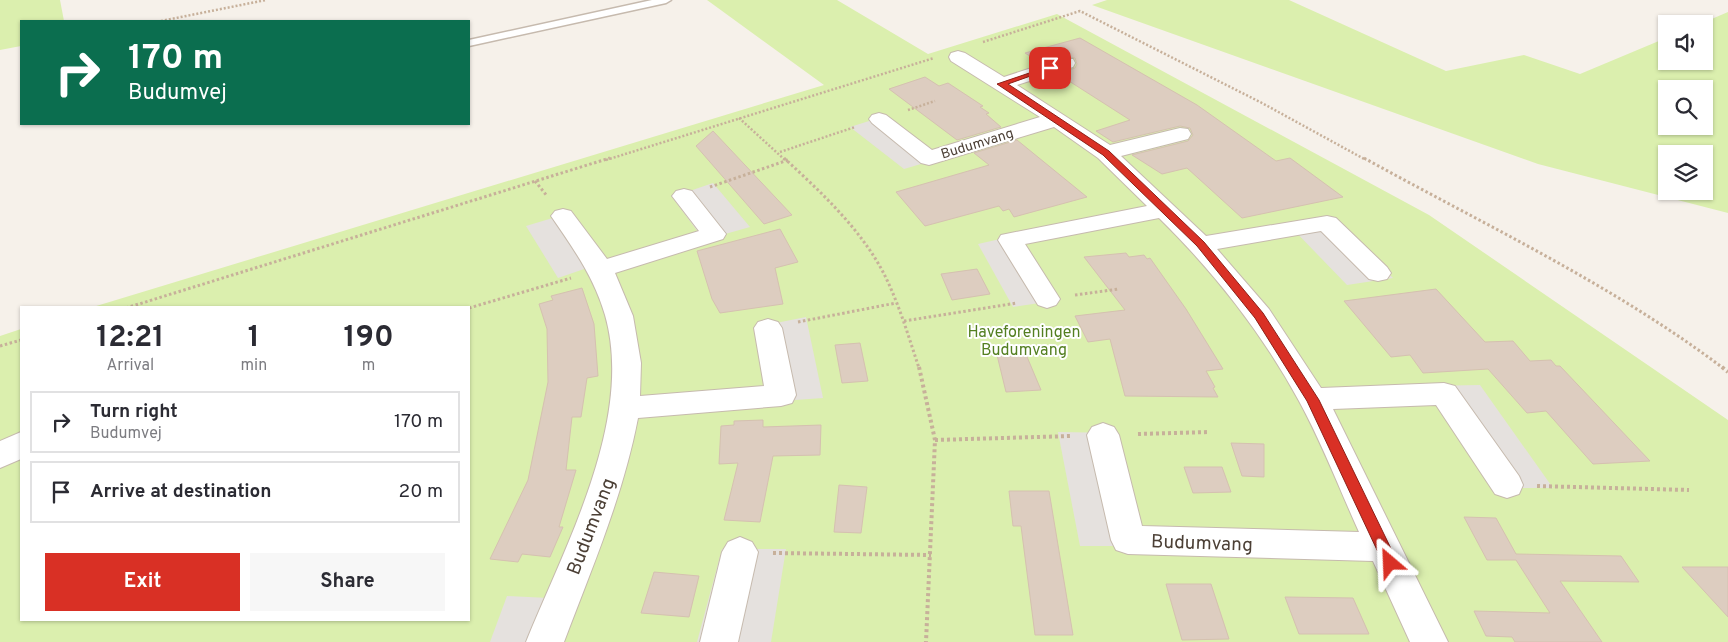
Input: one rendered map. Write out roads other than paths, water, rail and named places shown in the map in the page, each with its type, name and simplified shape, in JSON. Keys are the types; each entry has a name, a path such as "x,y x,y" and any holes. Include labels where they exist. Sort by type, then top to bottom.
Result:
{"street":[{"path":"959,52 1002,84 1106,153 1200,244 1259,315 1313,400 1429,642"},
{"path":"1002,84 1066,63"},
{"name":"Budumvang","path":"879,119 929,158 1057,119"},
{"path":"1106,153 1180,134"},
{"path":"600,269 714,234 684,196"},
{"path":"1047,299 1010,240 1166,209"},
{"name":"Budumvang","path":"545,642 562,594 594,523 617,453 626,408 628,358 618,310 600,269 563,216"},
{"path":"1200,244 1327,223 1378,273"},
{"path":"626,408 781,395 768,328"},
{"path":"1313,400 1444,394 1507,485"},
{"name":"Budumvang","path":"1103,435 1128,540 1383,547"},
{"path":"0,456 20,445"},
{"path":"719,642 740,552"}],"lane":[{"path":"470,43 666,0"}],"park label":[{"name":"Haveforeningen Budumvang","path":"1024,340"}]}
